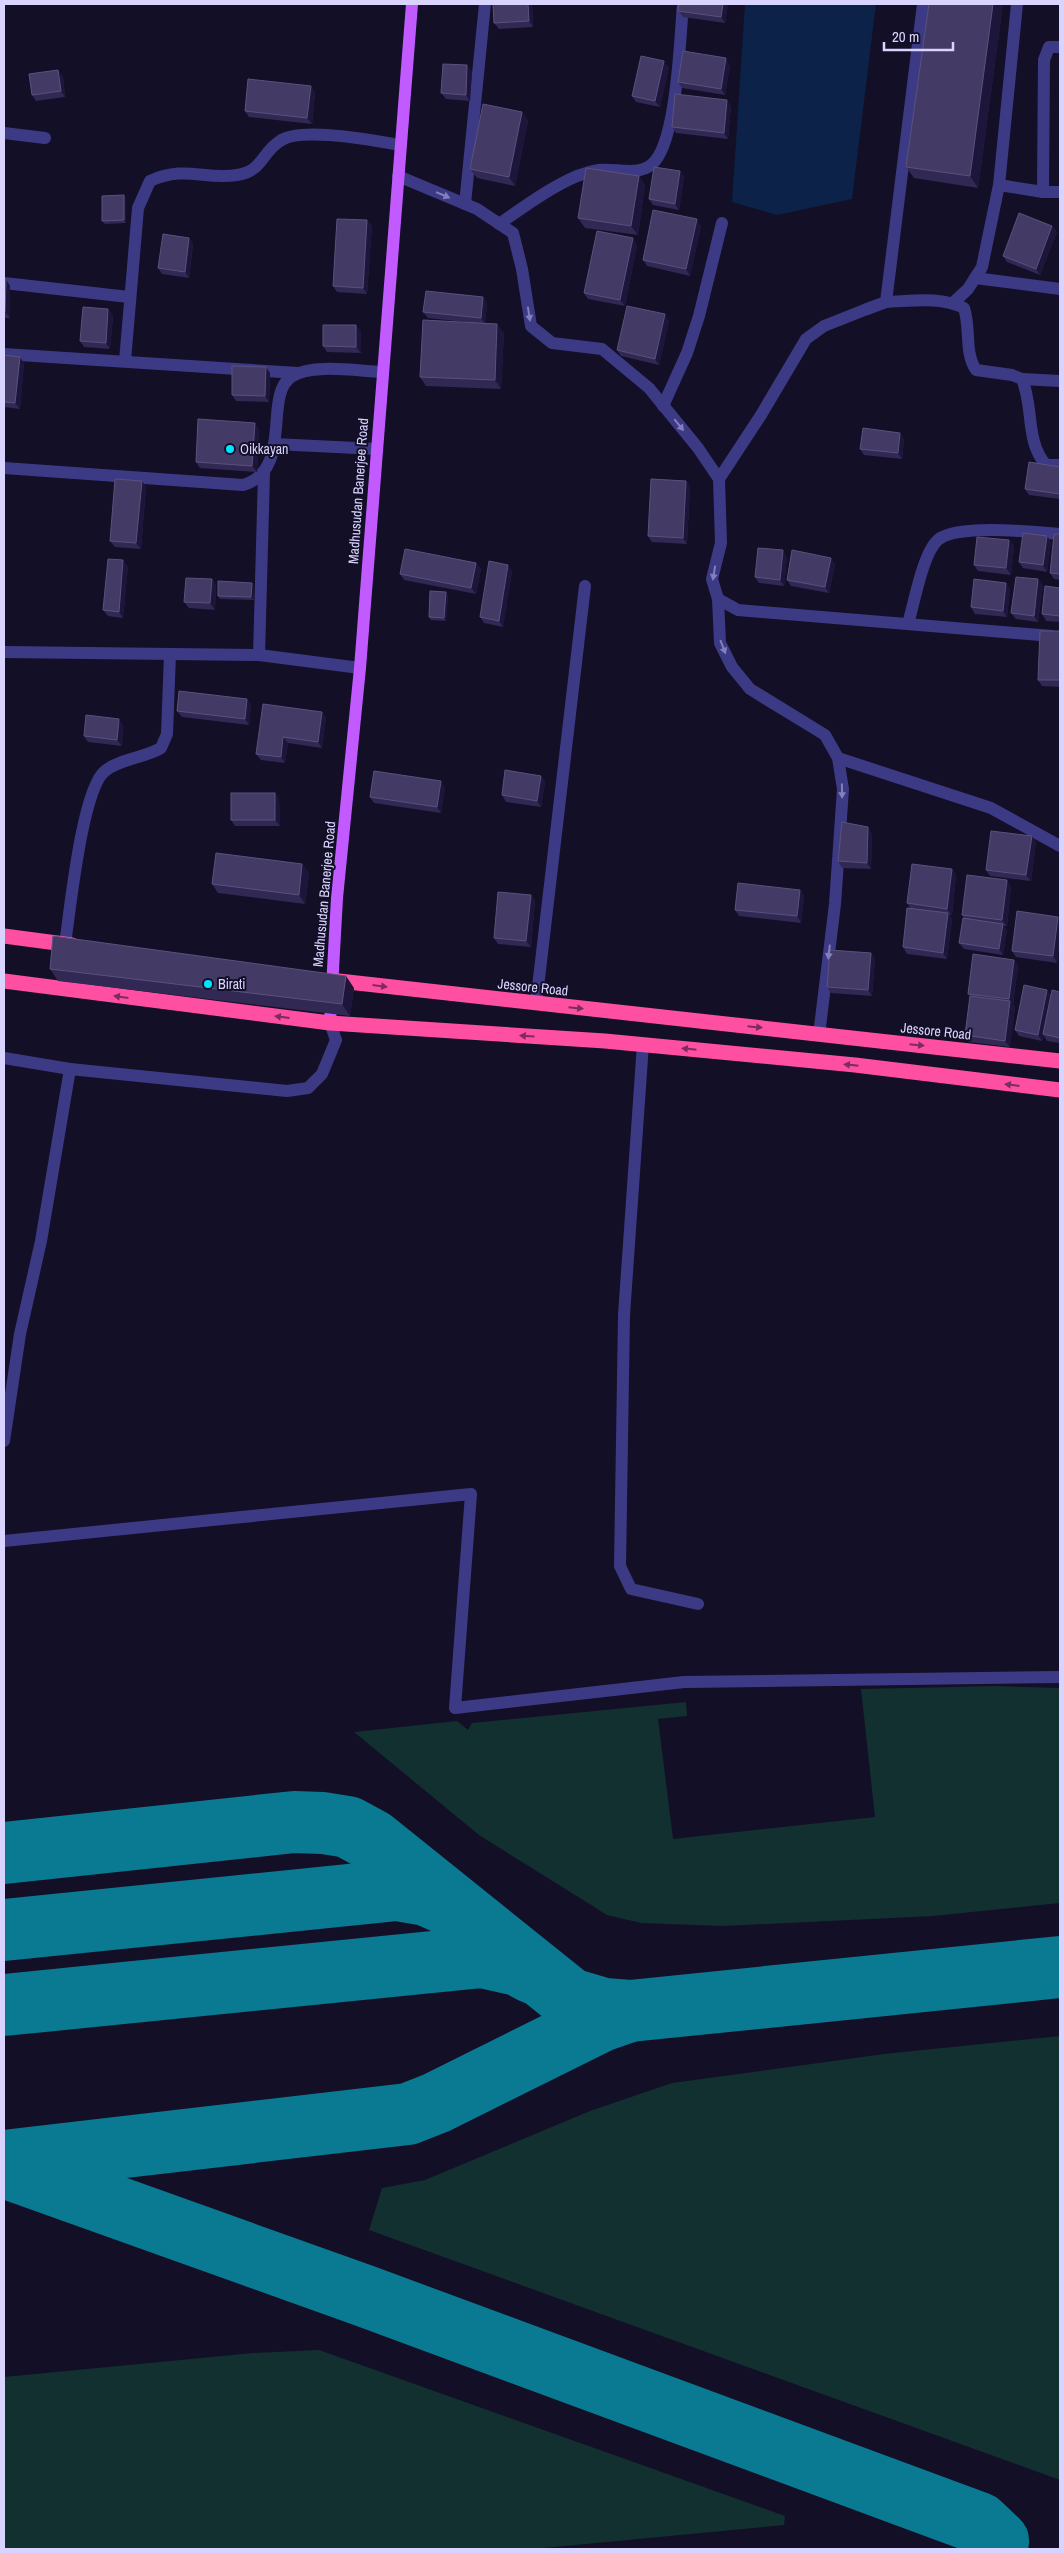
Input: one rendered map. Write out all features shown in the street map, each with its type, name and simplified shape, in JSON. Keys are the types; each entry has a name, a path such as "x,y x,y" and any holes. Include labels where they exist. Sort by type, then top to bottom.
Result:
{"highway":[{"path":"4,936 84,946"},
{"name":"Jessore Road","path":"312,977 536,1004 1060,1060"},
{"path":"4,981 330,1023 642,1044 855,1065 1060,1090"}],"main road":[{"name":"Madhusudan Banerjee Road","path":"330,1023 412,4"}],"street":[{"path":"466,204 485,4"},
{"path":"499,224 549,190 577,176 599,170 651,166 660,154 668,131 675,92 683,4"},
{"path":"886,302 923,4"},
{"path":"953,303 968,289 982,267 999,185 1017,4"},
{"path":"1043,192 1044,60 1049,47 1060,47"},
{"path":"4,133 46,138"},
{"path":"125,361 138,208 150,182 165,174 193,173 235,176 252,172 281,140 299,136 320,134 402,145"},
{"path":"398,176 466,204 513,233 522,269 531,326 552,343 602,349 649,388 698,448 719,479 721,543 712,579 718,599 720,643 732,667 750,689 825,735 838,758 843,789 835,904 818,1034"},
{"path":"999,185 1043,192 1060,192"},
{"path":"663,406 687,352 722,223"},
{"path":"975,278 1060,289"},
{"path":"4,282 129,297"},
{"path":"719,479 761,415 806,339 824,326 886,302 936,300 953,303 964,308 968,321 970,361 976,370 1012,375 1022,379 1060,380"},
{"path":"4,354 300,373"},
{"path":"259,655 264,473 274,444 282,386 290,377 316,369 382,372"},
{"path":"1022,379 1026,389 1033,441 1037,455 1046,465 1060,465"},
{"path":"274,444 377,449"},
{"path":"4,468 230,486 256,482 264,473"},
{"path":"908,624 928,555 939,539 958,533 991,530 1060,534"},
{"path":"536,1004 584,586"},
{"path":"718,599 738,610 1052,636"},
{"path":"4,652 259,655 360,668"},
{"path":"65,944 87,810 95,786 105,771 162,748 167,734 170,654"},
{"path":"838,758 991,808 1060,846"},
{"path":"4,1058 70,1069 287,1091 300,1090 316,1082 327,1063 336,1040 330,1023"},
{"path":"642,1044 624,1315 620,1566 631,1589 698,1604"},
{"path":"4,1442 20,1334 41,1241 70,1069"},
{"path":"4,1541 471,1494 455,1708 684,1682 1060,1677"}],"green space":[{"path":"996,1686 1060,1688 1060,1903 933,1916 723,1926 641,1923 607,1915 479,1835 354,1732 457,1721 468,1730 472,1723 686,1702 687,1716 658,1719 673,1839 875,1817 861,1689"},
{"path":"1060,2036 1060,2480 369,2230 382,2188 425,2180 590,2111 672,2083 884,2054"},
{"path":"319,2350 785,2516 784,2525 534,2549 4,2549 4,2377 253,2353"}],"water":[{"path":"745,4 876,4 852,199 777,215 732,202"}],"building":[{"path":"493,4 528,4 529,21 494,23"},
{"path":"679,4 723,4 721,17 678,11"},
{"path":"929,4 993,4 970,176 906,167"},
{"path":"683,51 726,58 721,89 678,82"},
{"path":"641,56 664,61 655,101 632,96"},
{"path":"443,64 467,65 466,95 441,93"},
{"path":"58,70 61,91 32,95 29,74"},
{"path":"248,79 311,86 307,118 245,111"},
{"path":"675,94 727,100 724,133 672,127"},
{"path":"483,104 522,112 509,177 470,169"},
{"path":"654,167 680,171 675,204 649,199"},
{"path":"586,168 639,176 631,226 578,218"},
{"path":"124,195 124,220 102,221 102,196"},
{"path":"653,210 697,219 686,269 643,260"},
{"path":"1019,213 1052,226 1036,269 1003,256"},
{"path":"337,219 367,220 363,288 333,286"},
{"path":"597,231 633,238 620,300 584,293"},
{"path":"163,234 189,238 185,272 158,268"},
{"path":"4,279 6,279 5,312 4,312"},
{"path":"426,291 483,297 481,318 423,312"},
{"path":"627,306 665,314 655,359 617,350"},
{"path":"83,307 108,309 106,343 80,341"},
{"path":"423,320 497,324 495,380 420,377"},
{"path":"323,325 356,325 356,347 323,346"},
{"path":"4,355 20,357 15,403 4,402"},
{"path":"232,366 266,367 265,396 232,395"},
{"name":"Oikkayan","path":"198,419 255,423 252,466 196,462"},
{"path":"863,428 900,433 898,453 860,449"},
{"path":"1029,462 1060,467 1060,494 1025,489"},
{"path":"115,479 142,481 136,543 110,541"},
{"path":"651,479 686,481 683,538 648,536"},
{"path":"1023,533 1047,536 1043,565 1019,562"},
{"path":"1054,534 1060,534 1060,574 1050,573"},
{"path":"977,537 1009,540 1006,568 974,565"},
{"path":"758,548 783,550 780,580 755,577"},
{"path":"405,549 476,563 471,588 400,574"},
{"path":"792,550 831,558 825,587 787,580"},
{"path":"108,559 123,560 119,612 103,610"},
{"path":"489,561 508,565 499,621 480,617"},
{"path":"1016,577 1038,579 1034,616 1011,613"},
{"path":"186,578 212,579 210,603 184,602"},
{"path":"974,579 1006,583 1003,611 971,607"},
{"path":"218,581 252,583 251,597 218,596"},
{"path":"1045,586 1060,588 1060,616 1042,614"},
{"path":"430,591 446,592 444,618 429,617"},
{"path":"1040,631 1060,631 1060,680 1038,680"},
{"path":"179,691 247,699 245,719 177,711"},
{"path":"263,704 322,712 318,742 283,737 281,757 256,754"},
{"path":"86,715 119,719 117,740 84,736"},
{"path":"505,770 541,776 537,801 502,795"},
{"path":"374,771 441,781 437,807 370,797"},
{"path":"231,793 275,793 275,820 231,820"},
{"path":"842,822 868,827 867,863 838,861"},
{"path":"991,831 1032,836 1026,875 986,870"},
{"path":"216,853 302,864 299,895 212,884"},
{"path":"912,864 952,869 947,909 907,903"},
{"path":"967,875 1007,880 1002,920 962,915"},
{"path":"738,883 800,890 797,916 735,910"},
{"path":"498,892 531,895 526,941 494,938"},
{"path":"907,908 948,913 943,953 903,947"},
{"path":"1017,911 1058,917 1053,956 1012,951"},
{"path":"963,918 1003,924 999,949 959,943"},
{"name":"Birati","path":"53,936 346,976 342,1004 50,969"},
{"path":"830,950 871,953 868,990 827,987"},
{"path":"973,954 1014,960 1009,999 968,994"},
{"path":"1024,985 1047,990 1038,1035 1015,1030"},
{"path":"1052,990 1060,992 1060,1038 1043,1034"},
{"path":"970,996 1010,1001 1005,1041 965,1035"}],"taxiway":[{"path":"4,1853 294,1822 323,1823 348,1827 372,1840 570,1999 604,2009 630,2011"},
{"path":"4,1930 397,1890 426,1895 451,1906"},
{"path":"4,2005 482,1957 518,1965 533,1973"},
{"path":"4,2161 408,2114 436,2103 601,2021 630,2011 1060,1967"},
{"path":"7,2168 365,2296 979,2523 998,2541 997,2549"}],"place":[{"name":"Oikkayan","path":"230,449"},
{"name":"Birati","path":"208,984"}]}
